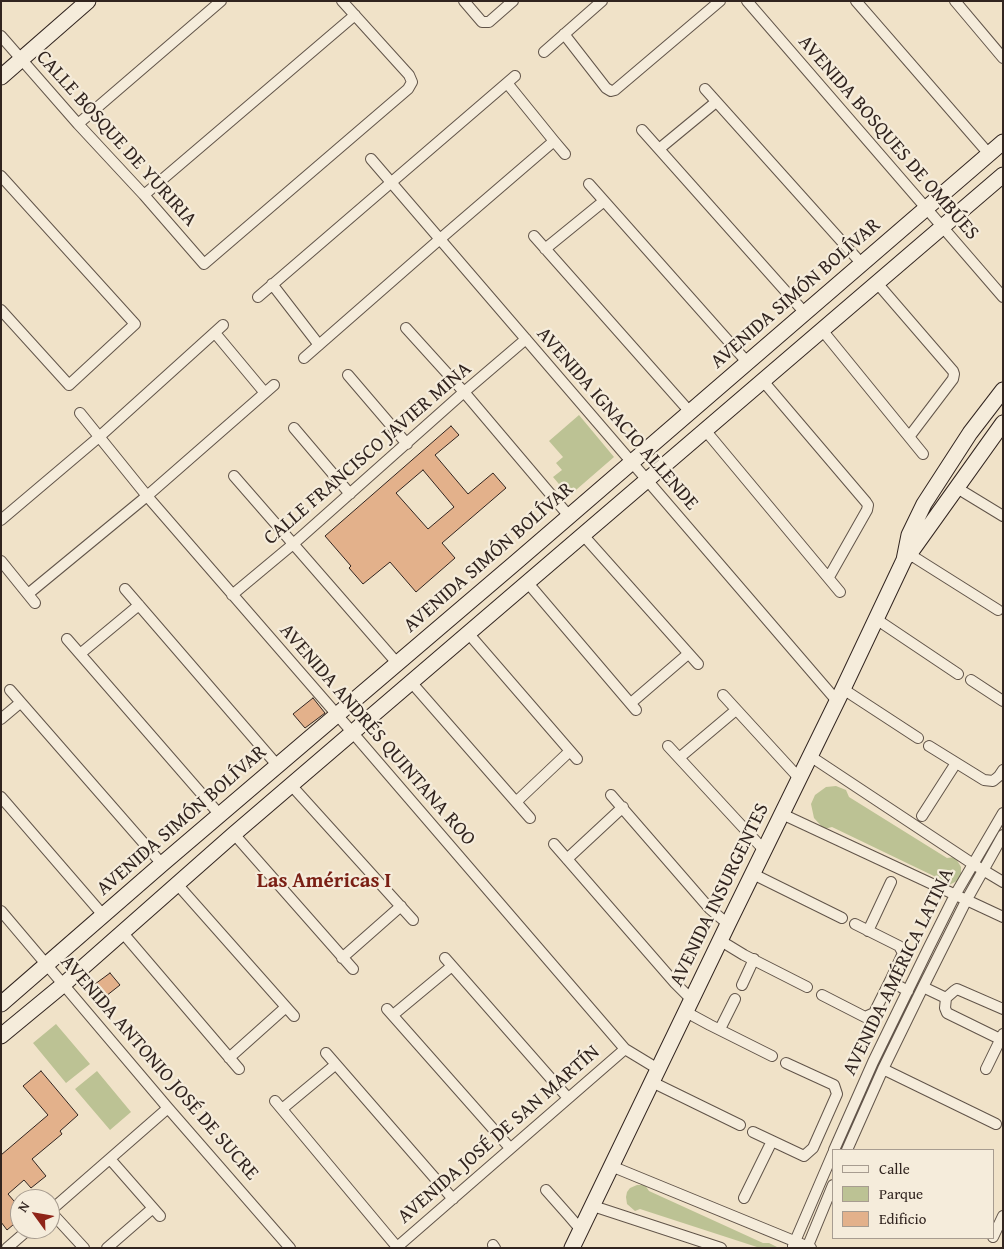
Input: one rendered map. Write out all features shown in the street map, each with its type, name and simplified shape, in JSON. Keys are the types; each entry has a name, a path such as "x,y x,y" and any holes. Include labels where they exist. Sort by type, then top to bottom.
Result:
{"main road":[{"path":"1,77 88,1"},
{"name":"AVENIDA SIMÓN BOLÍVAR","path":"1,1004 1003,142"},
{"path":"1,1036 64,984 352,732 1003,175"},
{"name":"AVENIDA INSURGENTES","path":"907,555 909,536 924,504 970,432 1003,390"},
{"name":"AVENIDA INSURGENTES","path":"572,1248 907,555 1003,423"},
{"path":"484,588 499,607"}],"street":[{"path":"78,124 221,1"},
{"path":"144,195 355,15 342,1"},
{"path":"464,1 482,22 489,22 513,1"},
{"path":"544,52 602,1"},
{"path":"564,34 606,88 611,91 615,90 720,1"},
{"name":"AVENIDA BOSQUES DE OMBÚES","path":"747,1 1003,297"},
{"path":"856,1 989,154"},
{"path":"954,1 1003,58"},
{"name":"CALLE BOSQUE DE YURIRIA","path":"1,36 204,264 408,89 412,82 409,75 355,15"},
{"path":"258,297 515,76"},
{"path":"507,83 565,154"},
{"path":"705,89 862,264"},
{"path":"659,149 716,102"},
{"path":"642,130 805,313"},
{"path":"304,358 554,141"},
{"name":"AVENIDA IGNACIO ALLENDE","path":"371,159 631,462 840,695 918,738"},
{"path":"1,176 135,324 69,385 1,310"},
{"path":"589,184 748,362"},
{"path":"545,249 604,201"},
{"path":"534,236 690,412"},
{"path":"877,283 954,374 953,378 909,437"},
{"path":"272,284 320,345"},
{"path":"1,520 99,437 223,325"},
{"path":"406,328 464,392 569,516"},
{"path":"822,330 923,454"},
{"path":"215,333 265,393"},
{"name":"CALLE FRANCISCO JAVIER MINA","path":"232,596 526,339"},
{"path":"348,375 407,444"},
{"path":"763,381 868,505 867,510 829,577"},
{"path":"28,594 147,496 274,385"},
{"name":"AVENIDA ANDRÉS QUINTANA ROO","path":"80,413 232,596 352,732 625,1049 655,1076 740,1125"},
{"path":"294,428 350,494"},
{"path":"705,430 840,592"},
{"path":"234,476 292,545 397,663"},
{"path":"956,488 1003,516"},
{"path":"583,535 698,664"},
{"path":"907,555 998,610"},
{"path":"1,561 35,603"},
{"path":"527,582 633,707 688,654"},
{"path":"125,589 278,765"},
{"path":"80,654 139,605"},
{"path":"876,620 958,674"},
{"path":"468,633 574,755 516,802"},
{"path":"67,639 220,815"},
{"path":"971,680 1003,701"},
{"path":"411,682 530,818"},
{"path":"10,690 162,864"},
{"path":"723,695 799,778"},
{"path":"1,719 20,703"},
{"path":"679,758 736,710"},
{"path":"668,746 764,850"},
{"path":"929,746 984,780 993,781 1003,770"},
{"path":"810,756 1003,882"},
{"path":"922,816 956,763"},
{"path":"291,785 413,920"},
{"path":"611,795 710,909 728,924"},
{"path":"1,797 103,915"},
{"path":"567,859 623,807"},
{"name":"AVENIDA AMÉRICA LATINA","path":"834,1149 873,1062 955,895 1003,813"},
{"path":"782,814 1003,917"},
{"path":"234,834 352,969"},
{"name":"AVENIDA AMÉRICA LATINA","path":"847,1149 923,986 966,901 1003,835"},
{"path":"554,844 675,983 689,1006 710,1025 772,1056"},
{"path":"753,874 842,918"},
{"path":"868,931 891,882"},
{"path":"177,884 294,1016"},
{"path":"342,958 401,906"},
{"name":"AVENIDA ANTONIO JOSÉ DE SUCRE","path":"1,911 290,1248"},
{"path":"822,995 865,1017 874,1013 890,981 903,953 899,946 855,924"},
{"path":"122,932 239,1069"},
{"path":"721,941 807,987"},
{"path":"445,958 568,1098"},
{"path":"742,985 754,959"},
{"path":"452,966 390,1012 510,1148"},
{"path":"890,981 908,990"},
{"path":"923,986 946,998"},
{"path":"986,1070 1002,1036 947,1013 945,1008 946,998 957,989 1003,1009"},
{"path":"720,1029 735,999"},
{"path":"229,1058 286,1007"},
{"name":"AVENIDA JOSÉ DE SAN MARTÍN","path":"397,1247 625,1049"},
{"path":"326,1053 452,1198"},
{"path":"753,1132 804,1156 813,1148 837,1094 834,1085 786,1063"},
{"path":"335,1065 279,1105 397,1247"},
{"path":"883,1069 996,1124"},
{"path":"60,1202 168,1108"},
{"path":"823,1127 841,1133"},
{"path":"744,1198 772,1141"},
{"name":"AVENIDA AMÉRICA LATINA","path":"794,1245 832,1154"},
{"path":"107,1248 156,1212 110,1159"},
{"path":"611,1166 794,1245 809,1247 832,1188"},
{"path":"546,1190 581,1230"},
{"path":"593,1206 721,1248"},
{"path":"994,1235 1003,1216"},
{"path":"60,1222 84,1248"},
{"path":"7,1248 17,1239"}],"green space":[{"path":"579,415 614,457 569,496 553,477 562,470 556,463 563,457 549,441"},
{"path":"836,786 846,790 849,797 947,858 955,857 961,867 961,875 957,881 949,885 941,883 938,878 832,827 824,829 814,818 811,804 815,795 826,787"},
{"path":"56,1024 90,1064 66,1083 33,1043"},
{"path":"97,1071 131,1112 110,1130 75,1089"},
{"path":"637,1185 645,1185 649,1191 763,1243 769,1243 779,1248 760,1248 640,1209 635,1211 627,1204 626,1197 630,1188"}],"building":[{"path":"451,426 459,435 435,455 468,494 493,473 506,488 442,543 455,558 416,592 390,562 363,584 349,568 351,566 325,536","holes":["423,470 454,507 428,529 396,493"]},
{"path":"313,698 325,713 305,728 293,714"},
{"path":"110,973 120,985 101,1000 91,987"},
{"path":"41,1071 78,1115 60,1131 62,1134 32,1159 46,1176 31,1188 24,1180 14,1189 10,1189 8,1194 10,1196 10,1227 7,1230 1,1222 1,1155 48,1115 23,1086"}],"district":[{"name":"Las Américas I","path":"324,882"}]}
